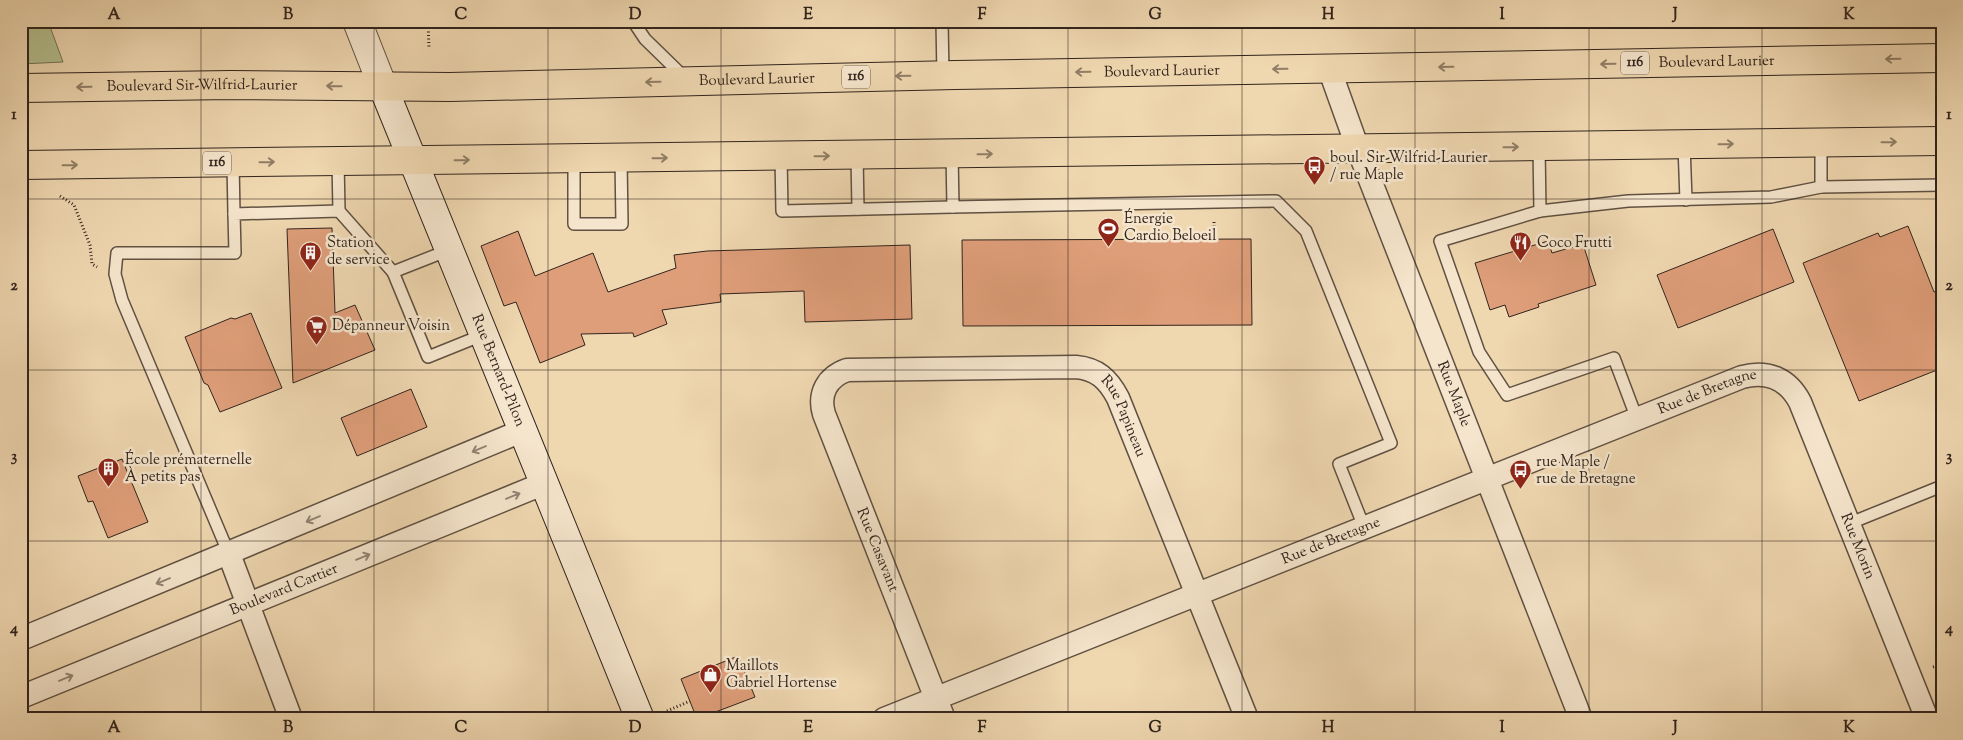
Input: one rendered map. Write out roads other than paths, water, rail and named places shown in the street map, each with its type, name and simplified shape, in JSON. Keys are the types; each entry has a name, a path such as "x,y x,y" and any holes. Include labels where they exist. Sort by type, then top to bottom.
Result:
{"main road":[{"name":"Rue Bernard-Pilon","path":"357,21 640,719"},
{"name":"Boulevard Laurier","path":"383,87 943,75 1942,58"},
{"name":"Boulevard Sir-Wilfrid-Laurier","path":"21,88 230,84 383,87"},
{"name":"116","path":"21,165 1942,142"}],"street":[{"name":"Rue Maple","path":"1329,68 1358,149 1581,719"},
{"name":"Rue Papineau","path":"829,381 847,370 862,369 1076,367 1100,374 1112,386 1118,398 1247,719"},
{"name":"Rue de Bretagne","path":"884,719 1197,596 1364,527 1742,377 1765,374 1779,379"},
{"name":"Rue Morin","path":"1779,379 1791,388 1800,402 1927,719"},
{"name":"Rue Casavant","path":"829,381 821,400 824,414 944,719"},
{"path":"21,639 524,430"},
{"name":"Boulevard Cartier","path":"21,696 545,483"},
{"path":"229,554 291,719"}],"lane":[{"path":"633,21 645,39 688,81"},
{"path":"942,21 943,75"},
{"path":"1821,143 1821,187"},
{"path":"1684,145 1686,200"},
{"path":"1539,147 1540,211"},
{"path":"952,154 953,207"},
{"path":"781,156 782,211 1276,201 1306,232 1391,443 1339,464 1364,527"},
{"path":"857,156 858,209"},
{"path":"574,159 574,224 622,224 621,158"},
{"path":"338,161 339,211 393,272 428,357 485,334"},
{"path":"229,554 122,300 115,274 118,253 235,253 233,163"},
{"path":"1637,418 1614,358 1507,395 1479,352 1440,241 1540,211 1628,201 1771,197 1821,187 1942,185"},
{"path":"234,214 339,211"},
{"path":"393,272 451,249"},
{"path":"1848,524 1942,486"}],"place":[{"name":"boul. Sir-Wilfrid-Laurier / rue Maple","path":"1314,186"},
{"name":"Énergie Cardio Beloeil","path":"1108,247"},
{"name":"Coco Frutti","path":"1521,262"},
{"name":"Station de service","path":"311,271"},
{"name":"Dépanneur Voisin","path":"316,345"},
{"name":"École prématernelle À petits pas","path":"109,488"},
{"name":"rue Maple / rue de Bretagne","path":"1520,490"},
{"name":"Maillots Gabriel Hortense","path":"710,694"}]}
